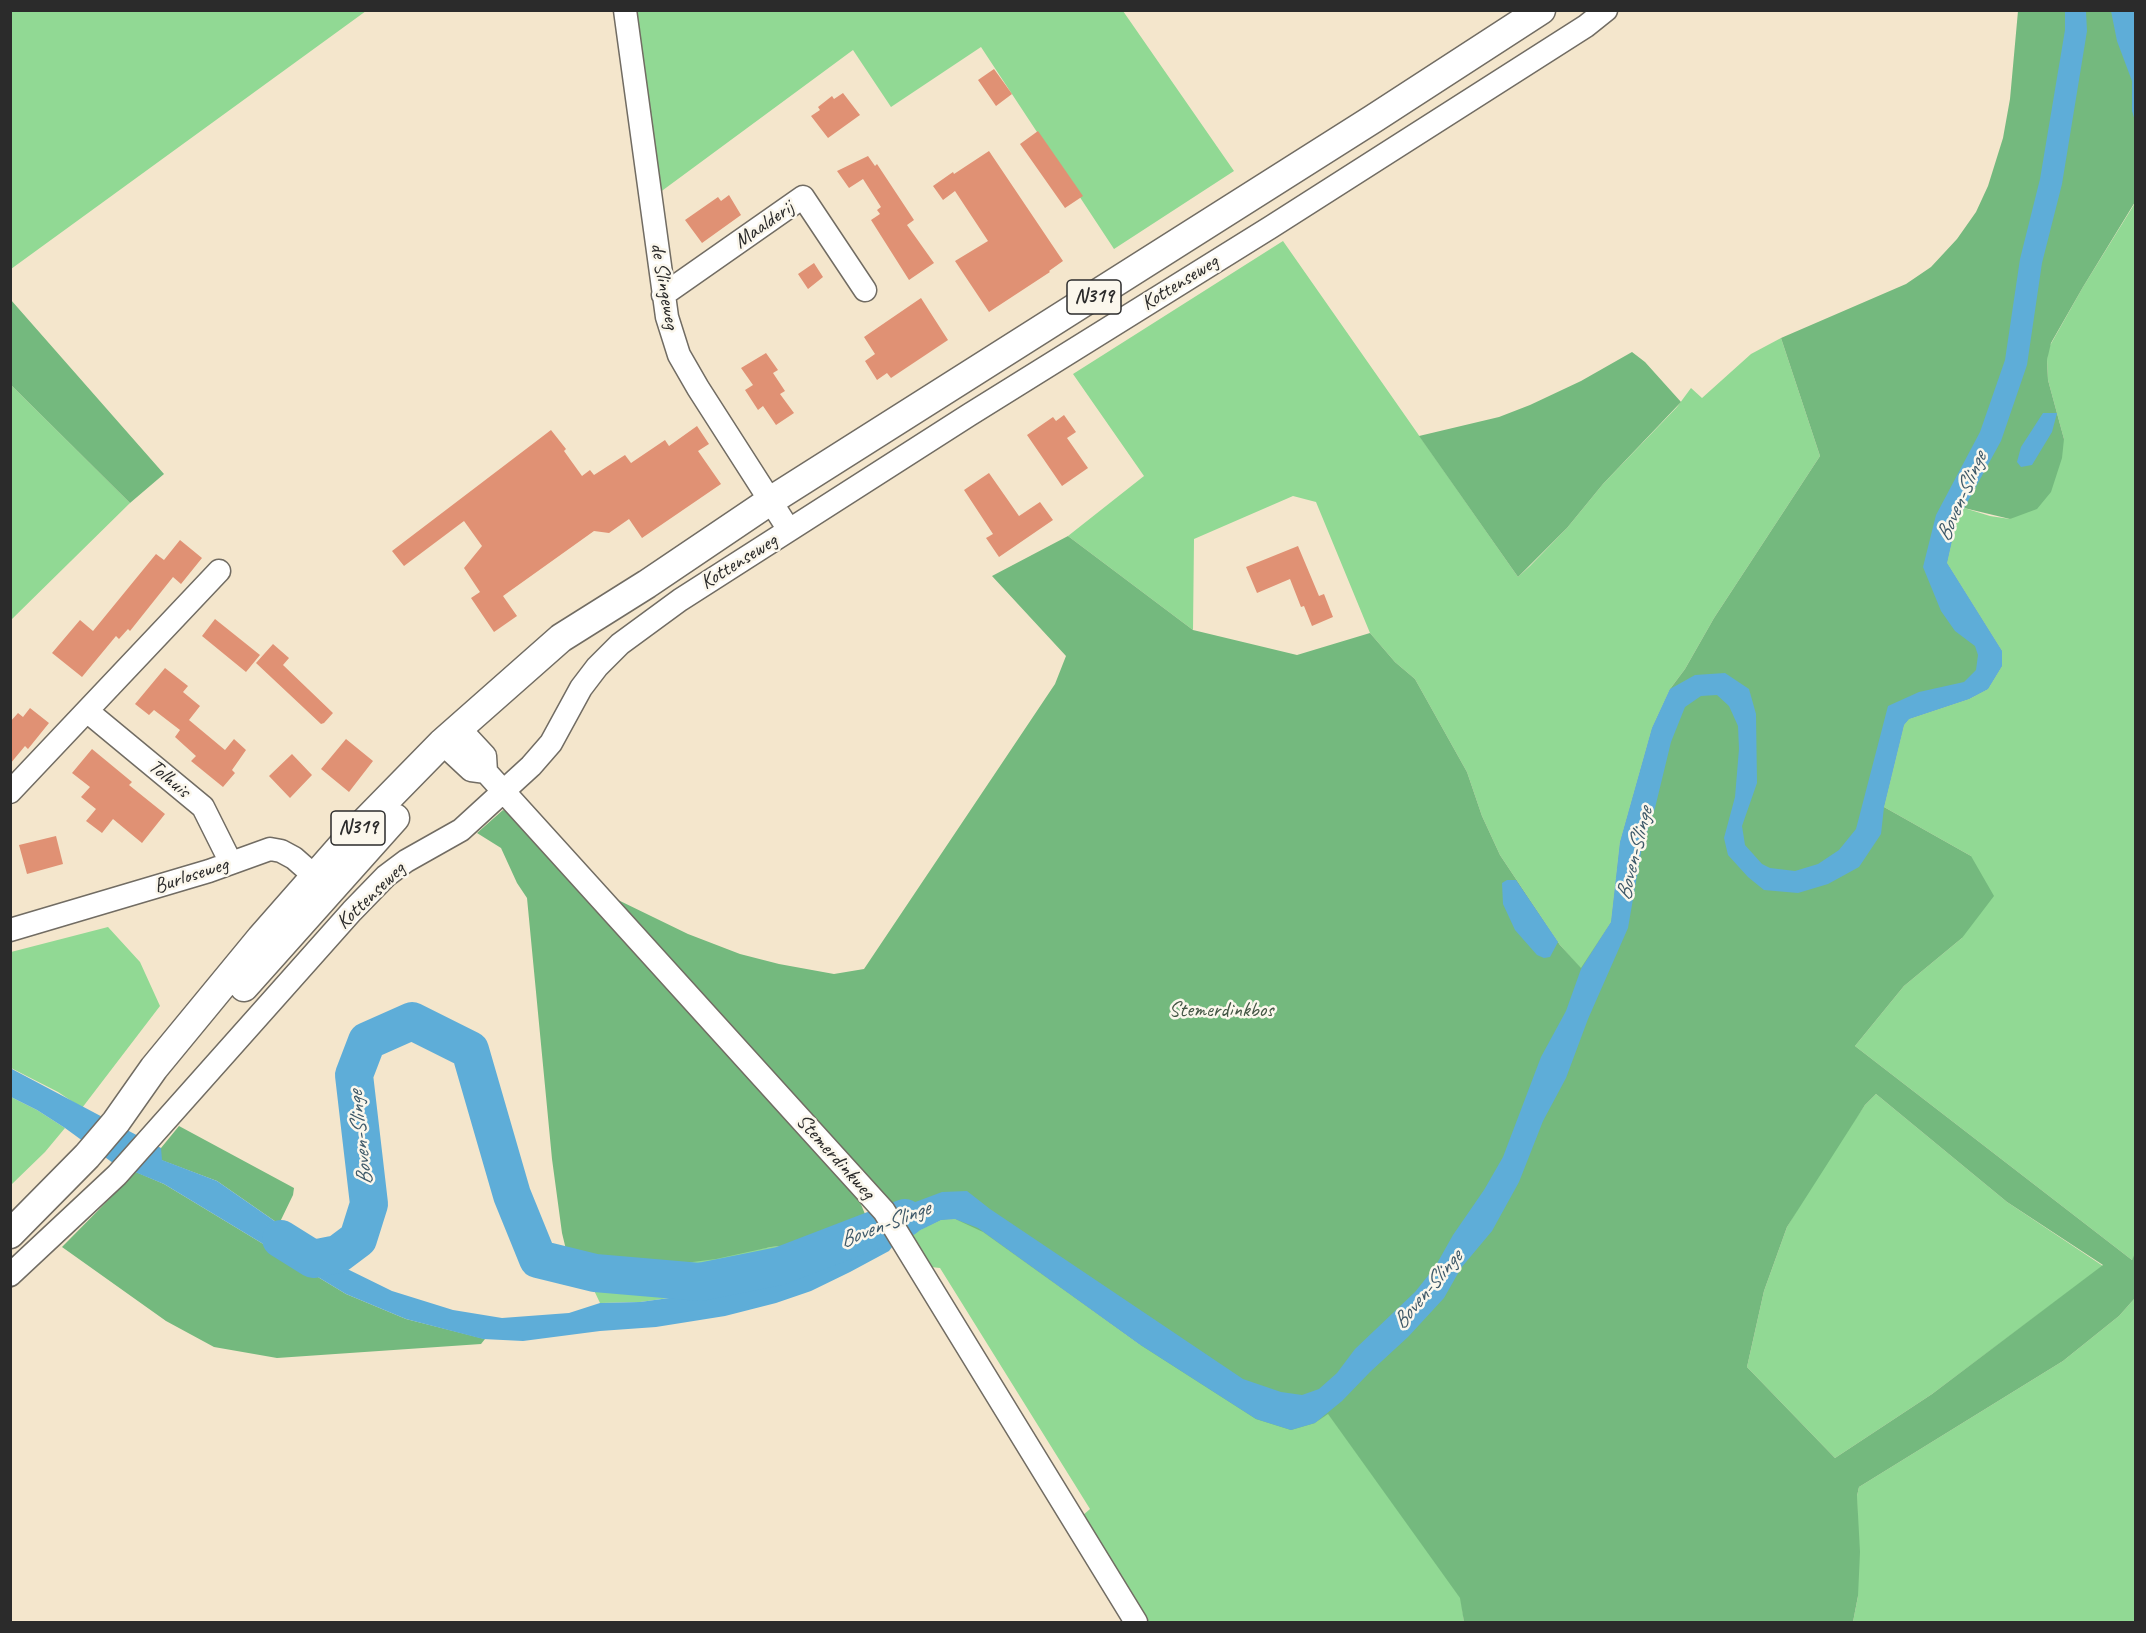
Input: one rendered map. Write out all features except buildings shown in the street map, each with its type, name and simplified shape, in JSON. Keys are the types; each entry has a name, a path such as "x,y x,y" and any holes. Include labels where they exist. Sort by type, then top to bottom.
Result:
{"main road":[{"name":"Kottenseweg","path":"10,1234 87,1156 116,1122 155,1086 322,883 400,812 457,742 647,584 770,501 1541,10"}],"street":[{"name":"de Slingeweg","path":"626,10 667,317 679,355 789,530"},
{"name":"Kottenseweg","path":"10,1275 117,1175 150,1140 352,911 386,876 406,861 461,830 531,766 551,743 581,688 597,667 620,644 680,600 1497,83 1586,26 1606,10"},
{"name":"Maalderij","path":"663,295 803,197 865,290"},
{"path":"1095,296 1113,325"},
{"path":"10,792 219,571"},
{"name":"Tolhuis","path":"87,711 203,807 231,863"},
{"name":"Stemerdinkweg","path":"457,742 471,770 486,772 504,791 884,1211 1136,1623"},
{"name":"Burloseweg","path":"10,930 210,871 270,849 281,851 294,858 352,911"}],"green space":[{"path":"11,10 366,10 366,11 11,269"},
{"path":"636,11 1123,11 1234,171 1114,249 981,47 891,107 853,50 659,193"},
{"name":"Stemerdinkbos","path":"2018,11 2135,11 2135,202 2051,343 2047,360 2048,380 2064,439 2062,458 2051,492 2037,509 2010,519 1964,508 1956,523 1947,563 2002,651 2002,666 1988,689 1969,699 1909,719 1904,725 1884,807 1971,856 1994,896 1962,938 1904,986 1855,1046 2132,1260 2135,1253 2135,1298 2119,1316 2063,1361 1859,1487 1857,1496 1860,1552 1858,1596 1853,1622 1464,1622 1460,1598 1328,1414 1315,1423 1291,1430 1256,1419 1139,1344 983,1232 955,1219 941,1220 922,1229 895,1214 847,1161 781,1081 618,900 688,934 740,954 834,974 864,969 1055,684 1066,656 992,576 1068,536 1193,630 1297,655 1370,633 1395,662 1415,679 1467,772 1482,816 1500,855 1560,945 1581,968 1611,922 1620,842 1652,728 1670,689 1820,456 1781,338 1906,284 1931,267 1957,239 1976,212 1988,186 2003,138 2010,99","holes":["1876,1094 2007,1202 2103,1265 1932,1394 1835,1458 1747,1367 1764,1291 1787,1227 1865,1105"]},
{"path":"2135,203 2136,1253 2132,1260 1855,1046 1904,986 1962,938 1971,856 1884,807 1904,725 1909,719 1969,699 1988,689 2002,666 2002,651 1947,563 1956,523 1964,508 2010,519 2064,439 2048,380 2048,349"},
{"path":"1283,241 1518,577 1567,528 1603,484 1677,407 1691,388 1702,398 1751,354 1781,338 1820,456 1670,689 1652,728 1620,842 1611,922 1581,969 1560,945 1500,855 1482,816 1467,772 1415,679 1395,662 1370,633 1316,502 1293,496 1194,539 1193,630 1068,536 1144,476 1073,374"},
{"path":"11,300 164,474 130,503 11,385"},
{"path":"1632,352 1645,362 1681,402 1603,484 1567,528 1518,577 1419,436 1499,417 1530,405 1581,381"},
{"path":"11,385 130,503 11,620"},
{"path":"503,810 515,815 856,1192 867,1219 824,1242 771,1247 716,1259 631,1270 569,1262 562,1233 552,1159 527,898 517,883 501,848 477,833"},
{"path":"108,927 140,962 160,1006 82,1108 58,1092 11,1068 11,952"},
{"path":"1876,1094 2007,1202 2103,1266 1932,1394 1835,1458 1747,1367 1764,1291 1787,1227 1823,1166 1865,1105"},
{"path":"11,1097 65,1128 45,1152 11,1185"},
{"path":"179,1126 294,1188 279,1224 217,1181 161,1160 161,1148"},
{"path":"136,1172 164,1184 346,1294 406,1319 485,1339 481,1344 277,1358 214,1347 166,1321 62,1247"},
{"path":"872,1214 879,1224 813,1261 765,1280 720,1291 640,1302 600,1303 582,1265 631,1270 771,1247 824,1242"},
{"path":"955,1219 978,1228 1139,1344 1315,1423 1328,1413 1461,1598 1464,1622 1147,1622 1082,1516 1090,1509 940,1268 922,1266 907,1236 941,1220"},
{"path":"2135,1298 2135,1622 1853,1622 1858,1596 1857,1496 1859,1487 2063,1361 2119,1316"}],"water":[{"path":"2065,11 2086,11 2087,31 2062,184 2042,263 2027,365 2001,441 1956,523 1947,563 2002,651 2002,666 1988,689 1969,699 1909,719 1904,725 1884,807 1881,834 1859,867 1828,884 1798,893 1764,890 1748,877 1728,855 1724,838 1735,797 1739,749 1738,726 1729,706 1717,695 1701,696 1685,707 1671,742 1655,808 1642,847 1628,928 1588,1019 1566,1078 1543,1121 1519,1182 1492,1231 1461,1268 1444,1298 1408,1337 1342,1401 1315,1423 1291,1430 1256,1419 1139,1344 978,1228 955,1219 941,1220 896,1242 889,1251 811,1291 725,1316 656,1327 600,1331 523,1341 483,1339 406,1319 346,1294 164,1184 113,1163 65,1128 11,1097 10,1068 161,1148 162,1160 217,1181 335,1263 392,1291 453,1310 502,1318 569,1313 600,1303 640,1302 720,1291 765,1280 813,1261 910,1204 942,1192 967,1191 990,1209 1243,1379 1281,1392 1302,1395 1319,1389 1337,1373 1355,1349 1415,1292 1435,1267 1503,1157 1541,1057 1566,1011 1581,969 1611,922 1620,842 1652,728 1670,689 1695,675 1725,673 1749,689 1756,714 1757,783 1742,826 1745,845 1762,864 1770,868 1795,871 1818,864 1839,850 1856,829 1888,706 1919,692 1964,682 1976,670 1978,655 1975,646 1955,631 1941,611 1923,567 1936,515 1980,432 2005,360 2020,259 2040,179 2065,30"},
{"path":"2111,11 2135,11 2135,121 2132,111 2132,81 2117,41"},
{"path":"2043,413 2057,413 2052,432 2032,465 2021,467 2017,462 2021,447"},
{"path":"1507,880 1516,880 1558,942 1550,957 1544,958 1537,955 1515,930 1503,904 1502,883"}],"waterway":[{"name":"Boven-Slinge","path":"281,1239 313,1259 338,1254 358,1239 369,1204 354,1075 367,1041 412,1021 470,1050 512,1195 538,1259 595,1273 700,1282 780,1266 905,1218"}]}
